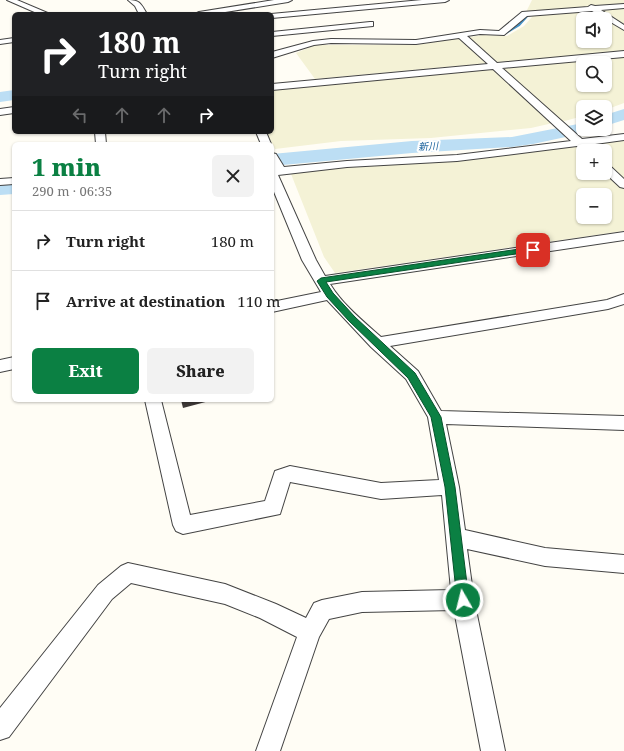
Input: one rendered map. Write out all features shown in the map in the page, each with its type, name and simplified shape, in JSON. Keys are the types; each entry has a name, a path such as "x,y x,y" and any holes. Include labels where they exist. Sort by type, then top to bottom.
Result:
{"street":[{"path":"11,0 41,12"},
{"path":"132,0 138,5 142,12"},
{"path":"211,12 288,0"},
{"path":"291,0 310,13"},
{"path":"274,16 445,0"},
{"path":"582,3 593,8 624,28"},
{"path":"252,5 260,12"},
{"path":"274,54 313,42 416,42 480,32 502,33 525,14 624,6"},
{"path":"274,34 372,27 347,9"},
{"path":"461,35 579,142"},
{"path":"0,42 12,40"},
{"path":"274,87 624,54"},
{"path":"0,112 12,110"},
{"path":"493,751 463,600 450,487 436,417 412,375 352,319 326,288 309,260 275,171 347,164 457,158 624,136"},
{"path":"612,174 624,185"},
{"path":"0,182 12,181"},
{"path":"274,306 326,288 624,236"},
{"path":"376,343 600,305 624,299"},
{"path":"0,366 12,363"},
{"path":"153,402 183,525 273,508 281,476 290,474 381,491 450,487"},
{"path":"436,417 624,422"},
{"path":"455,538 545,557 624,564"},
{"path":"0,728 105,592 128,573 225,594 268,611 310,632"},
{"path":"268,751 310,632 322,610 362,602 463,600"}],"shaded area":[{"path":"532,0 624,0 624,51 315,79 296,53 315,45 415,45 483,35 507,36 524,26 532,17 526,12"},
{"path":"624,57 624,103 612,107 612,100 576,100 576,118 561,122 502,68 576,61 576,92 612,92 612,58"},
{"path":"493,68 553,123 531,128 431,138 341,141 275,149 274,142 271,142 267,134 274,134 274,89"},
{"path":"624,140 624,231 335,273 324,257 291,174 349,167 461,161 576,146 576,180 612,180 612,144 593,144"}],"waterway":[{"path":"504,34 519,25 528,15 530,15"},
{"path":"0,97 12,95"},
{"name":"新川","path":"612,118 624,114"},
{"name":"新川","path":"274,160 412,147 512,142 576,130"},
{"name":"新川","path":"0,189 12,188"}],"route":[{"path":"463,600 450,487 436,417 412,375 352,319 330,295 321,281 533,250"}]}
